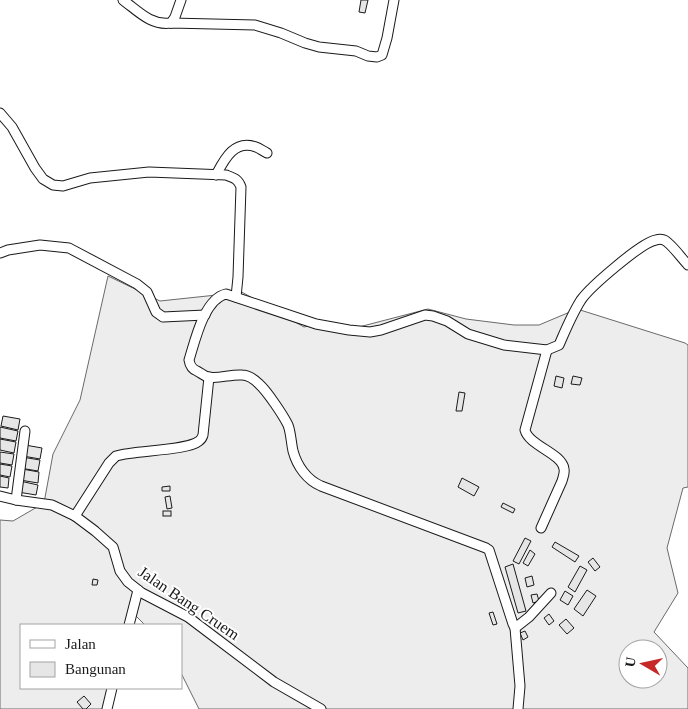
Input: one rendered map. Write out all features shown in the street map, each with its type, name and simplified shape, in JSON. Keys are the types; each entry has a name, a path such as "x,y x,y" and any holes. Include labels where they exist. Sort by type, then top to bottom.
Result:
{"street":[{"path":"124,0 151,22 165,24 255,25 319,47 356,51 377,57 382,55 394,0"},
{"path":"171,23 176,18 182,0"},
{"path":"0,113 12,127 43,179 53,185 63,186 90,178 149,172 226,175 238,181 241,187 236,297"},
{"path":"216,175 224,160 235,148 245,145 255,146 267,153"},
{"path":"518,709 520,686 515,628 489,550 314,483 304,472 294,453 288,425 261,385 252,378 243,375 208,377 191,367 189,360 205,315 211,304 220,295 226,294 316,324 349,330 370,332 425,316 433,316 447,321 468,334 504,345 547,350 559,345 572,315 582,298 600,279 641,247 656,240 664,240 688,265"},
{"path":"0,253 40,245 69,248 138,284 147,292 156,312 162,317 205,315"},
{"path":"541,528 564,473 564,466 559,460 526,434 525,430 547,350"},
{"path":"76,516 111,460 118,455 180,447 200,440 203,434 208,377"},
{"path":"16,500 25,431"},
{"name":"Jalan Bang Cruem","path":"0,496 52,505 76,516 113,548 120,571 128,582 138,590 188,617 274,682 320,709"},
{"path":"129,624 138,590"},
{"path":"515,628 550,593"},
{"path":"107,709 112,689"}],"shaded area":[{"path":"108,276 160,301 240,291 304,327 316,324 355,328 428,309 466,319 514,325 539,325 577,309 685,343 688,345 688,487 683,488 667,548 678,593 654,632 661,639 618,639 618,689 668,689 668,647 688,668 688,709 199,709 182,675 182,624 144,624 134,614 131,624 20,624 20,689 116,689 110,709 0,709 0,520 13,521 44,503 53,454 80,400"}],"building":[{"path":"361,0 368,0 365,13 359,12"},
{"path":"556,376 564,378 562,388 554,386"},
{"path":"573,376 582,378 580,385 571,384"},
{"path":"459,392 465,393 462,411 456,411"},
{"path":"3,416 20,419 18,430 1,426"},
{"path":"0,427 18,431 16,441 0,438"},
{"path":"0,439 16,442 14,453 0,450"},
{"path":"25,445 42,448 40,459 23,456"},
{"path":"0,452 14,454 12,465 0,463"},
{"path":"22,457 40,460 38,471 20,468"},
{"path":"0,464 12,466 10,477 0,475"},
{"path":"22,469 39,472 38,483 20,480"},
{"path":"0,476 9,478 8,488 0,487"},
{"path":"462,478 479,487 474,496 458,487"},
{"path":"20,481 38,485 36,495 18,492"},
{"path":"170,486 170,491 162,491 162,487"},
{"path":"170,496 172,508 167,509 165,497"},
{"path":"503,503 515,509 513,513 501,507"},
{"path":"163,511 171,511 171,516 163,516"},
{"path":"525,538 531,541 519,564 513,561"},
{"path":"555,542 579,556 575,562 552,547"},
{"path":"530,550 535,554 528,566 523,563"},
{"path":"593,558 600,567 595,571 588,562"},
{"path":"513,564 526,611 518,613 505,567"},
{"path":"580,566 587,570 575,592 568,587"},
{"path":"532,576 534,585 527,587 525,578"},
{"path":"93,579 98,580 97,585 92,585"},
{"path":"587,590 596,596 583,616 574,609"},
{"path":"565,591 573,596 568,605 560,600"},
{"path":"537,594 539,601 533,603 531,595"},
{"path":"493,612 497,624 493,625 489,613"},
{"path":"549,614 554,621 549,625 544,618"},
{"path":"566,619 574,628 567,634 559,625"},
{"path":"525,631 528,637 523,640 520,633"},
{"path":"84,696 91,704 86,709 83,709 77,702"}]}
